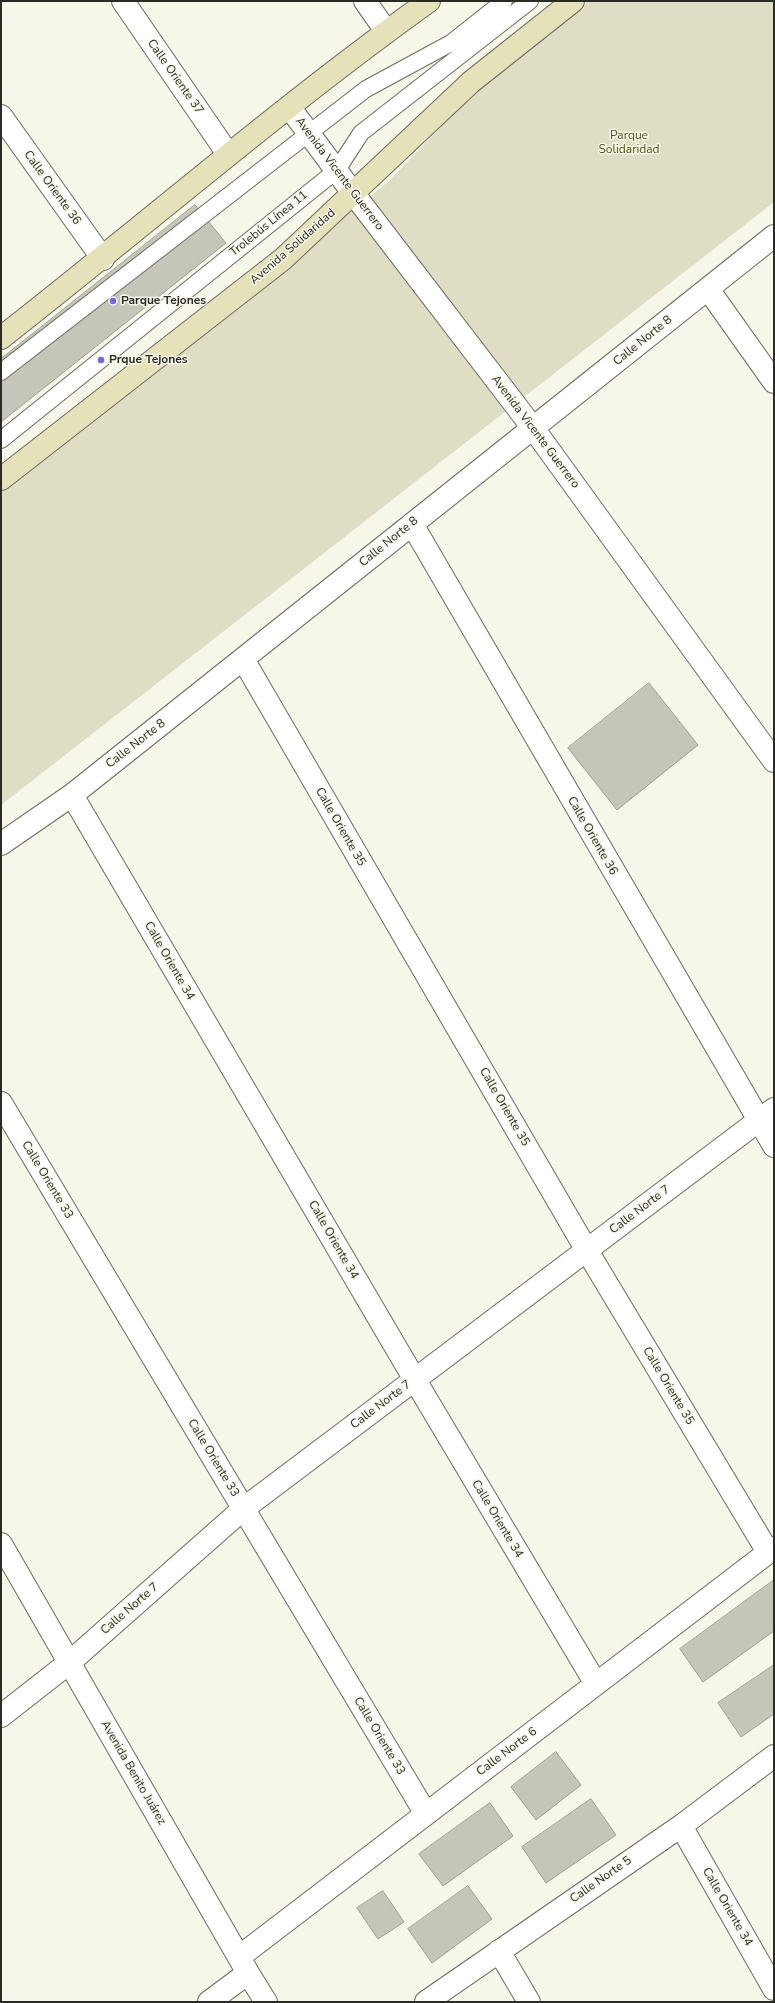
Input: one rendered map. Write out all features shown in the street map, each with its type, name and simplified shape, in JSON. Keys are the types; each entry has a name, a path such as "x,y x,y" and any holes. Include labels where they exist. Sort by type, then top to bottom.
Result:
{"street":[{"name":"Calle Oriente 37","path":"122,1 228,154"},
{"path":"365,1 386,32"},
{"path":"1,338 103,259 228,154 290,108 386,32 429,1"},
{"name":"Avenida Solidaridad","path":"1,479 283,259 471,82 573,1"},
{"name":"Avenida Vicente Guerrero","path":"290,108 353,193 533,428 774,761"},
{"name":"Calle Oriente 36","path":"1,116 103,259"},
{"name":"Calle Norte 8","path":"1,844 72,795 774,236"},
{"path":"708,289 774,382"},
{"name":"Calle Oriente 36","path":"412,524 766,1115 774,1146"},
{"name":"Calle Oriente 35","path":"243,659 586,1249 771,1550"},
{"name":"Calle Oriente 34","path":"72,795 415,1380 596,1684"},
{"name":"Calle Oriente 33","path":"1,1103 426,1814"},
{"name":"Calle Norte 7","path":"1,1716 70,1662 243,1509 586,1249 766,1115"},
{"name":"Avenida Benito Juárez","path":"1,1544 266,2002"},
{"name":"Calle Norte 6","path":"209,2002 244,1965 426,1814 771,1550"},
{"name":"Calle Norte 5","path":"426,2002 680,1826 774,1756"},
{"name":"Calle Oriente 34","path":"680,1826 774,1989"},
{"path":"499,1951 529,2002"}],"lane":[{"path":"1,372 310,134 366,89 451,43 504,1"},
{"name":"Trolebús Línea 11","path":"1,440 337,170 361,133 530,1"}],"green space":[{"name":"Parque Solidaridad","path":"589,1 774,1 774,202 1,805 1,487 132,386 389,181 477,89"}],"building":[{"name":"Parque Tejones","path":"195,205 226,243 1,422 1,359"},
{"path":"649,683 698,745 617,810 568,748"},
{"path":"774,1580 774,1631 703,1682 680,1649"},
{"path":"774,1665 774,1714 741,1737 718,1703"},
{"path":"556,1752 581,1785 536,1820 511,1787"},
{"path":"591,1799 616,1835 546,1883 522,1847"},
{"path":"490,1803 513,1836 443,1886 419,1854"},
{"path":"468,1886 492,1919 432,1963 408,1929"},
{"path":"383,1891 404,1922 378,1939 357,1908"}],"place":[{"name":"Parque Tejones","path":"113,301"},
{"name":"Prque Tejones","path":"101,360"}]}
